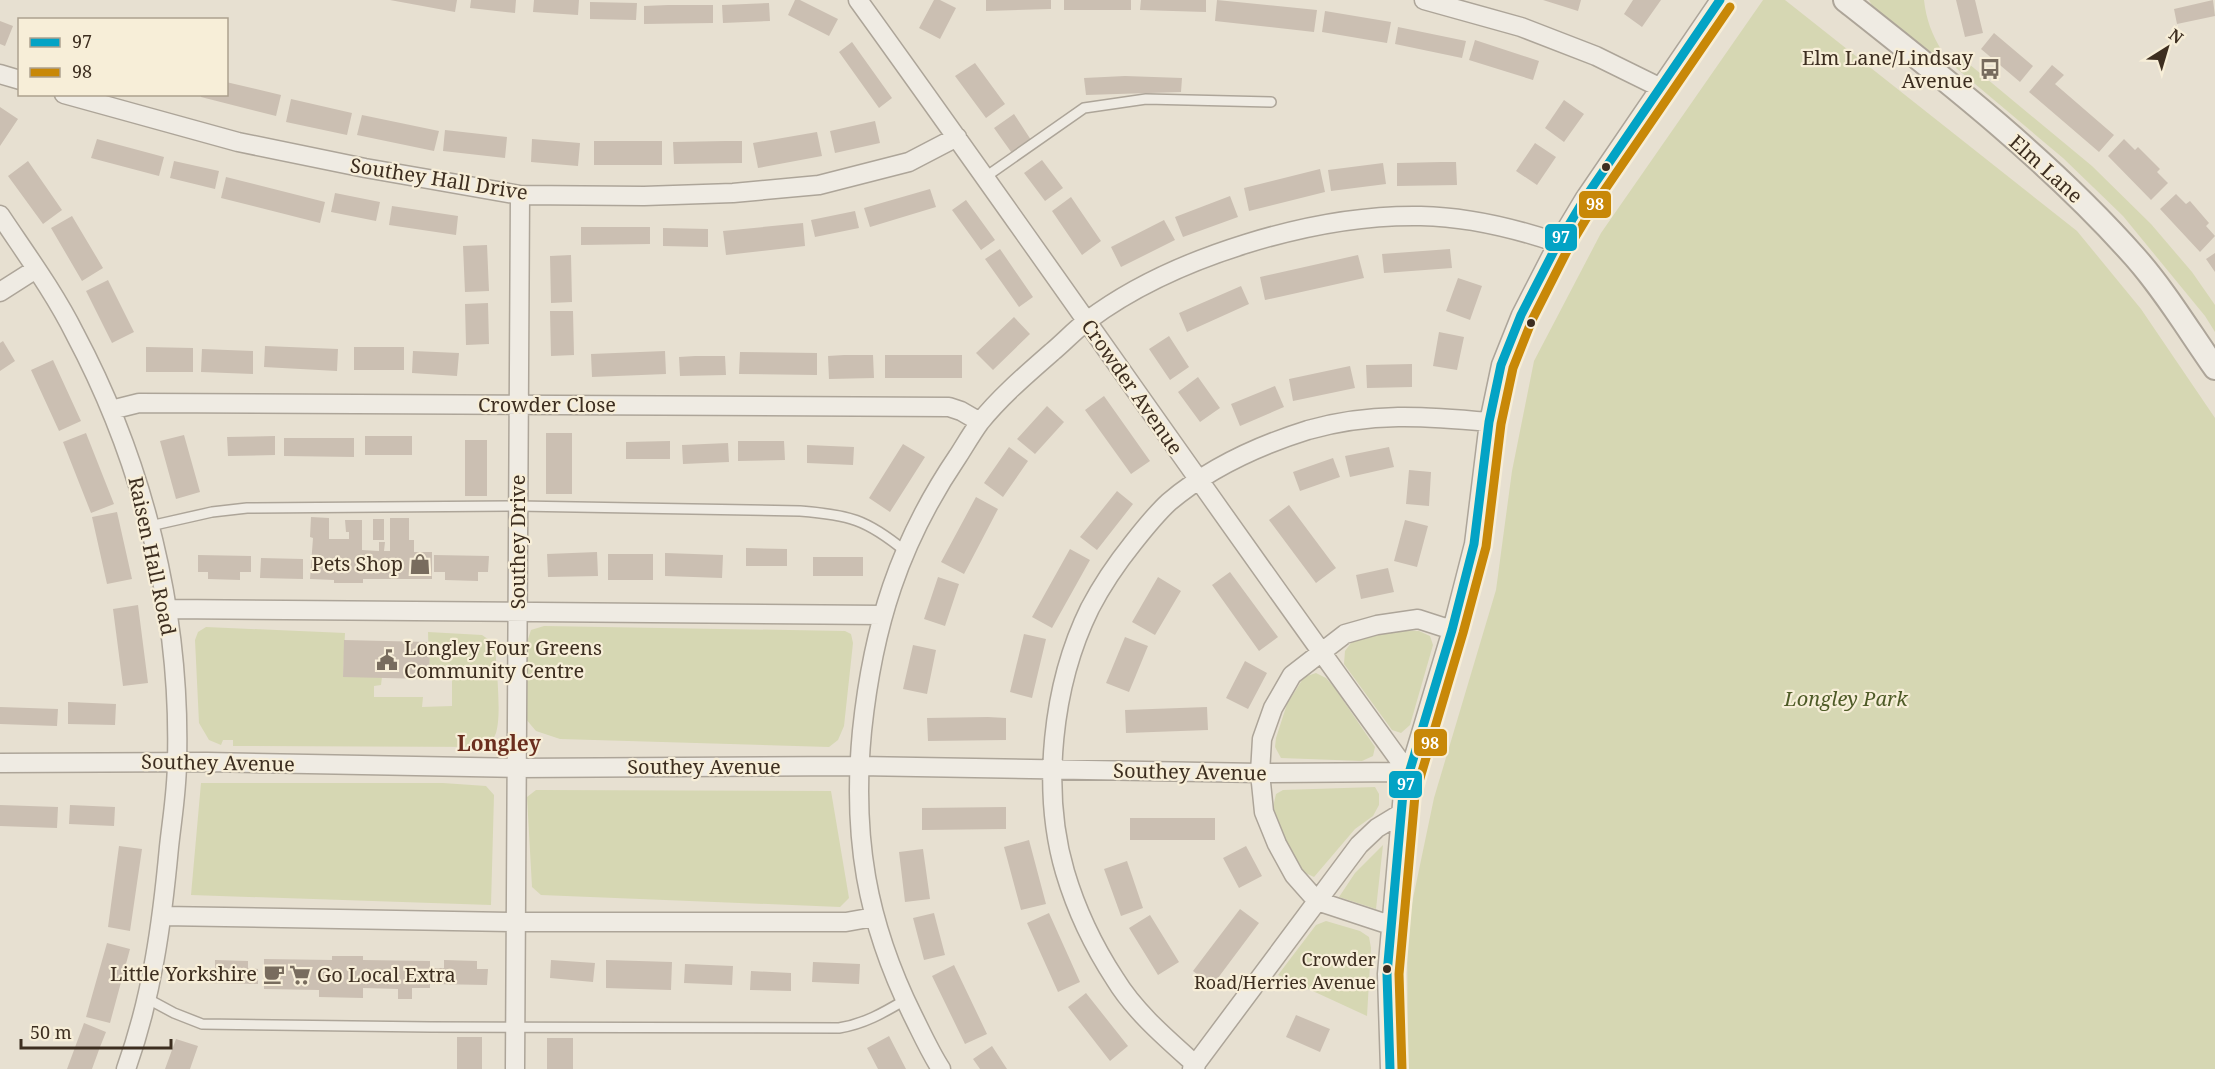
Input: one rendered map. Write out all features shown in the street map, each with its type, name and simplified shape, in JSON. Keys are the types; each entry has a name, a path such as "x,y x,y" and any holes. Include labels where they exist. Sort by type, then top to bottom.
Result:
{"street":[{"name":"Crowder Avenue","path":"858,0 1087,321 1198,482 1408,772"},
{"path":"1424,0 1521,27 1596,56 1659,87"},
{"path":"1390,1069 1387,974 1400,814 1408,772 1452,630 1474,544 1489,422 1502,365 1521,315 1558,243 1659,87 1720,0"},
{"name":"Elm Lane","path":"1845,0 1975,105 2094,212 2137,259 2215,368"},
{"path":"0,74 18,79"},
{"name":"Southey Hall Drive","path":"71,96 238,142 365,168 520,195 644,196 733,193 819,185 909,162 957,137"},
{"name":"Southey Drive","path":"515,1069 520,195"},
{"name":"Raisen Hall Road","path":"0,215 75,333 111,410 132,464 150,526 168,609 176,682 177,762 163,916 148,999 126,1069"},
{"path":"941,1069 905,1000 886,956 874,917 863,869 858,821 859,766 865,707 882,615 905,551 924,511 980,422 1018,381 1087,321 1167,274 1270,237 1328,223 1421,216 1468,220 1521,230 1558,243"},
{"path":"0,292 36,269"},
{"name":"Crowder Close","path":"111,410 139,403 949,407 980,422"},
{"path":"1400,814 1377,828 1359,845 1194,1067 1157,1030 1115,981 1087,929 1065,872 1054,817 1053,770 1056,719 1065,680 1090,609 1114,567 1144,529 1169,503 1198,482 1239,458 1275,441 1322,427 1395,416 1430,416 1489,422"},
{"path":"168,609 882,615"},
{"path":"1390,926 1317,901 1294,875 1277,844 1264,812 1260,773 1262,739 1273,708 1292,675 1345,634 1377,625 1418,619 1452,630"},
{"name":"Southey Avenue","path":"0,763 177,762 517,768 859,766 1260,773 1408,772"},
{"path":"163,916 516,922 846,922 874,917"}],"lane":[{"path":"984,178 1084,108 1146,99 1271,102"},
{"path":"150,526 212,512 247,508 518,506 800,511 832,514 859,520 884,533 905,551"},
{"path":"148,999 202,1024 515,1028 839,1028 858,1025 877,1017 905,1000"}],"green space":[{"name":"Longley Park","path":"1763,0 1785,0 2077,231 2141,309 2215,418 2215,1069 1408,1069 1407,927 1434,798 1496,590 1512,471 1534,361 1601,233"},
{"path":"1869,0 1924,0 1930,27 1942,51 1937,57 1874,9"},
{"path":"1963,59 2092,166 2151,224 2192,272 2215,305 2215,332 2205,316 2123,216 2063,158 1956,68"},
{"path":"544,626 845,631 851,634 853,643 844,726 838,740 829,747 560,739 536,731 525,718 525,648 531,630"},
{"path":"206,627 345,633 343,677 382,677 381,685 374,686 374,697 423,697 422,707 452,706 452,678 427,679 429,672 428,632 482,635 495,644 499,702 496,733 485,747 233,746 233,740 223,740 221,745 209,740 199,723 195,640 198,632"},
{"path":"1401,630 1419,631 1430,636 1433,645 1410,725 1401,733 1392,730 1344,664 1345,651 1351,643 1365,635"},
{"path":"1316,673 1326,678 1334,687 1375,747 1373,756 1362,761 1281,758 1275,747 1276,738 1287,704 1304,677"},
{"path":"201,783 443,783 486,786 494,795 491,905 191,895"},
{"path":"1375,787 1379,794 1379,805 1373,816 1355,829 1314,877 1303,872 1282,835 1273,807 1276,794 1283,790"},
{"path":"536,790 831,791 849,898 840,907 541,895 532,887 527,797"},
{"path":"1383,845 1376,909 1339,897 1355,873"},
{"path":"1326,921 1360,931 1369,937 1371,948 1367,1016 1278,975 1316,925"}],"building":[{"path":"390,0 457,0 455,12"},
{"path":"471,0 516,0 515,13 470,8"},
{"path":"534,0 579,0 578,15 533,12"},
{"path":"795,0 800,0 838,19 829,36 788,15"},
{"path":"934,0 940,0 956,8 940,39 919,28"},
{"path":"986,0 1051,0 1051,9 986,11"},
{"path":"1064,0 1131,0 1131,10 1064,10"},
{"path":"1141,0 1206,0 1206,12 1140,10"},
{"path":"1217,0 1317,10 1314,32 1215,21"},
{"path":"1543,0 1581,0 1578,11"},
{"path":"1633,0 1661,0 1642,27 1624,14"},
{"path":"1956,0 1975,0 1983,33 1965,37"},
{"path":"2213,0 2215,16 2177,24 2174,9"},
{"path":"590,2 637,3 636,20 590,19"},
{"path":"769,3 770,21 723,23 722,5"},
{"path":"713,5 713,23 644,24 644,6"},
{"path":"1325,11 1391,22 1387,43 1322,32"},
{"path":"0,21 13,26 5,46 0,44"},
{"path":"1398,27 1466,41 1462,58 1395,44"},
{"path":"1994,33 2033,66 2020,82 1981,49"},
{"path":"1475,40 1539,61 1533,80 1469,60"},
{"path":"852,42 892,98 879,108 839,52"},
{"path":"975,63 1005,104 986,118 955,76"},
{"path":"2052,65 2064,75 2055,84 2114,135 2099,152 2029,92"},
{"path":"1125,76 1182,78 1181,92 1086,95 1084,78"},
{"path":"228,82 281,95 276,116 201,97 228,96"},
{"path":"291,99 352,113 347,135 286,122"},
{"path":"1564,100 1584,114 1564,142 1545,128"},
{"path":"0,107 18,119 0,146"},
{"path":"1014,114 1033,143 1014,156 994,128"},
{"path":"362,115 439,131 434,151 357,135"},
{"path":"875,121 880,143 835,153 830,131"},
{"path":"445,130 507,137 505,158 443,151"},
{"path":"817,132 822,156 758,168 753,143"},
{"path":"97,139 164,157 159,176 91,158"},
{"path":"532,139 580,143 578,166 531,162"},
{"path":"2124,139 2135,150 2138,147 2160,169 2157,172 2168,183 2151,200 2108,156"},
{"path":"594,141 662,141 662,165 594,165"},
{"path":"742,141 742,163 674,164 673,142"},
{"path":"1535,143 1556,157 1537,185 1516,171"},
{"path":"1042,160 1063,188 1045,201 1024,173"},
{"path":"28,161 62,210 43,224 8,176"},
{"path":"174,161 219,171 215,189 170,178"},
{"path":"1456,162 1457,185 1397,186 1397,163"},
{"path":"1383,163 1386,184 1331,191 1328,170"},
{"path":"1320,169 1325,192 1249,211 1244,188"},
{"path":"226,177 325,202 320,223 221,198"},
{"path":"930,189 936,207 870,227 864,208"},
{"path":"335,193 380,202 376,221 331,212"},
{"path":"2176,194 2186,204 2190,201 2209,223 2206,226 2215,236 2200,252 2160,209"},
{"path":"1230,196 1238,217 1183,237 1175,217"},
{"path":"1071,197 1101,241 1082,255 1052,211"},
{"path":"966,200 995,240 981,250 952,210"},
{"path":"392,206 458,216 456,235 389,225"},
{"path":"855,211 859,228 815,237 811,220"},
{"path":"72,216 103,268 82,281 51,228"},
{"path":"1164,220 1175,240 1121,267 1111,247"},
{"path":"803,223 805,246 726,255 723,231"},
{"path":"581,227 650,227 650,244 581,245"},
{"path":"663,228 708,229 708,247 663,246"},
{"path":"487,245 489,291 465,292 463,246"},
{"path":"1000,249 1033,297 1019,307 985,259"},
{"path":"1450,249 1452,268 1384,273 1382,254"},
{"path":"2215,253 2215,272 2206,259"},
{"path":"571,255 572,302 551,303 550,256"},
{"path":"1358,255 1364,278 1265,300 1260,277"},
{"path":"1458,278 1482,286 1470,320 1446,311"},
{"path":"108,280 134,332 112,343 86,291"},
{"path":"1241,286 1249,304 1187,332 1179,313"},
{"path":"488,303 489,344 466,345 465,304"},
{"path":"550,311 573,311 574,355 551,356"},
{"path":"1014,317 1030,334 993,370 976,353"},
{"path":"1439,332 1464,337 1457,370 1433,366"},
{"path":"1169,336 1189,367 1170,380 1149,349"},
{"path":"3,341 15,361 0,371 0,343"},
{"path":"265,346 338,349 337,371 264,367"},
{"path":"146,347 193,348 193,372 146,372"},
{"path":"354,347 404,347 404,370 354,370"},
{"path":"202,349 253,351 253,374 201,372"},
{"path":"413,351 459,353 457,376 412,373"},
{"path":"665,351 666,374 592,377 591,354"},
{"path":"740,352 817,353 817,375 739,374"},
{"path":"873,355 874,378 829,379 828,356"},
{"path":"885,355 962,355 962,378 885,378"},
{"path":"725,356 726,375 680,376 679,357"},
{"path":"53,360 81,421 59,431 31,370"},
{"path":"1412,364 1412,387 1367,388 1366,365"},
{"path":"1350,366 1355,388 1293,401 1289,379"},
{"path":"1198,377 1220,408 1200,422 1178,392"},
{"path":"1275,386 1284,407 1240,426 1231,404"},
{"path":"1104,396 1150,461 1131,474 1085,410"},
{"path":"1047,406 1064,422 1035,454 1017,439"},
{"path":"86,433 114,504 91,513 63,442"},
{"path":"546,433 572,433 572,494 546,494"},
{"path":"184,435 200,492 176,499 160,441"},
{"path":"275,436 275,455 228,456 227,437"},
{"path":"365,436 412,436 412,455 365,455"},
{"path":"284,438 354,438 354,457 284,456"},
{"path":"465,440 487,440 487,496 465,496"},
{"path":"670,441 670,459 626,459 626,442"},
{"path":"738,441 784,441 785,460 738,461"},
{"path":"728,443 729,462 683,464 682,445"},
{"path":"903,444 925,457 890,512 869,498"},
{"path":"807,445 854,447 853,465 807,463"},
{"path":"1009,447 1028,461 1003,497 984,483"},
{"path":"1389,447 1394,467 1350,477 1345,456"},
{"path":"1333,458 1340,477 1300,491 1293,472"},
{"path":"1409,470 1431,472 1429,506 1406,504"},
{"path":"1117,491 1133,504 1097,550 1080,537"},
{"path":"976,497 998,509 964,574 941,562"},
{"path":"1289,505 1336,568 1316,583 1269,520"},
{"path":"117,512 132,579 107,584 92,517"},
{"path":"311,517 329,518 329,539 349,539 345,520 362,520 362,550 379,551 379,542 385,542 384,551 390,551 390,518 409,518 409,540 414,540 414,552 432,552 432,579 363,579 363,583 334,583 334,580 310,579 313,538 310,537"},
{"path":"373,519 384,519 384,540 373,540"},
{"path":"1405,520 1428,526 1417,567 1394,561"},
{"path":"746,548 787,549 787,566 746,566"},
{"path":"1070,549 1090,560 1052,628 1032,617"},
{"path":"597,552 598,576 548,577 547,554"},
{"path":"665,553 723,555 722,578 665,576"},
{"path":"608,554 653,554 653,580 608,580"},
{"path":"198,555 251,556 251,572 240,572 240,580 208,579 208,572 198,572"},
{"path":"434,555 489,556 488,572 478,572 478,581 445,580 445,572 434,572"},
{"path":"813,557 863,557 863,576 813,576"},
{"path":"261,558 303,559 303,579 260,578"},
{"path":"1388,568 1394,592 1361,599 1356,575"},
{"path":"1230,572 1278,637 1259,651 1212,585"},
{"path":"938,577 959,584 945,626 924,619"},
{"path":"1158,577 1181,591 1155,635 1132,622"},
{"path":"138,605 148,683 123,686 113,609"},
{"path":"1024,634 1046,639 1032,698 1010,692"},
{"path":"1125,637 1148,646 1129,692 1106,683"},
{"name":"Longley Four Greens Community Centre","path":"344,640 428,642 427,648 430,648 427,679 343,677"},
{"path":"913,645 936,650 927,694 903,689"},
{"path":"1245,661 1267,673 1248,709 1226,698"},
{"path":"68,702 116,704 115,725 68,724"},
{"path":"0,707 58,709 57,726 0,724"},
{"path":"1207,707 1208,730 1126,733 1125,710"},
{"path":"927,718 1006,718 1006,740 928,741"},
{"path":"0,805 58,807 57,828 0,826"},
{"path":"70,805 115,807 114,826 69,824"},
{"path":"1006,807 1006,829 922,830 922,808"},
{"path":"1130,818 1215,818 1215,840 1130,840"},
{"path":"1029,840 1046,904 1021,910 1004,847"},
{"path":"119,846 142,849 130,931 108,927"},
{"path":"1246,846 1262,876 1239,888 1223,858"},
{"path":"923,849 930,899 905,902 899,852"},
{"path":"1127,861 1143,908 1121,916 1104,869"},
{"path":"1240,909 1259,923 1212,986 1193,971"},
{"path":"934,913 945,955 924,960 913,918"},
{"path":"1049,913 1080,982 1058,992 1027,923"},
{"path":"1150,915 1179,962 1158,975 1129,928"},
{"path":"107,943 130,949 110,1023 86,1017"},
{"path":"332,956 363,956 363,960 430,961 430,988 412,988 412,999 398,999 398,989 363,988 363,998 319,997 319,990 264,989 264,959 332,960"},
{"path":"215,960 248,961 248,968 258,969 258,984 205,983 205,968 215,968"},
{"path":"444,960 477,961 477,969 488,969 487,985 433,984 434,968 444,968"},
{"path":"551,960 595,963 593,982 550,978"},
{"path":"606,960 672,962 671,990 606,988"},
{"path":"813,962 860,964 859,984 812,982"},
{"path":"685,964 733,966 732,985 684,983"},
{"path":"954,965 987,1034 965,1044 932,976"},
{"path":"751,971 791,973 791,991 750,990"},
{"path":"1086,993 1128,1046 1110,1061 1068,1007"},
{"path":"1296,1015 1330,1029 1320,1052 1286,1037"},
{"path":"84,1023 106,1032 92,1069 67,1069"},
{"path":"889,1036 906,1069 878,1069 867,1048"},
{"path":"457,1037 482,1037 482,1069 457,1069"},
{"path":"547,1038 573,1038 573,1069 547,1069"},
{"path":"176,1039 198,1046 190,1069 165,1069"},
{"path":"992,1046 1007,1069 980,1069 973,1059"}],"transit line":[{"name":"97","path":"1390,1069 1387,974 1403,793 1452,630 1474,544 1489,422 1501,365 1521,315 1558,243 1585,198 1720,0"},
{"name":"98","path":"1402,1069 1399,974 1415,795 1486,547 1501,424 1513,368 1532,320 1568,249 1595,204 1730,7"}],"place":[{"name":"Elm Lane/Lindsay Avenue","path":"1990,69"},
{"name":"Pets Shop","path":"420,564"},
{"name":"Longley Four Greens Community Centre","path":"387,660"},
{"name":"Crowder Road/Herries Avenue","path":"1387,969"},
{"name":"Little Yorkshire","path":"274,974"},
{"name":"Go Local Extra","path":"300,975"}],"district":[{"name":"Longley","path":"499,744"}]}
